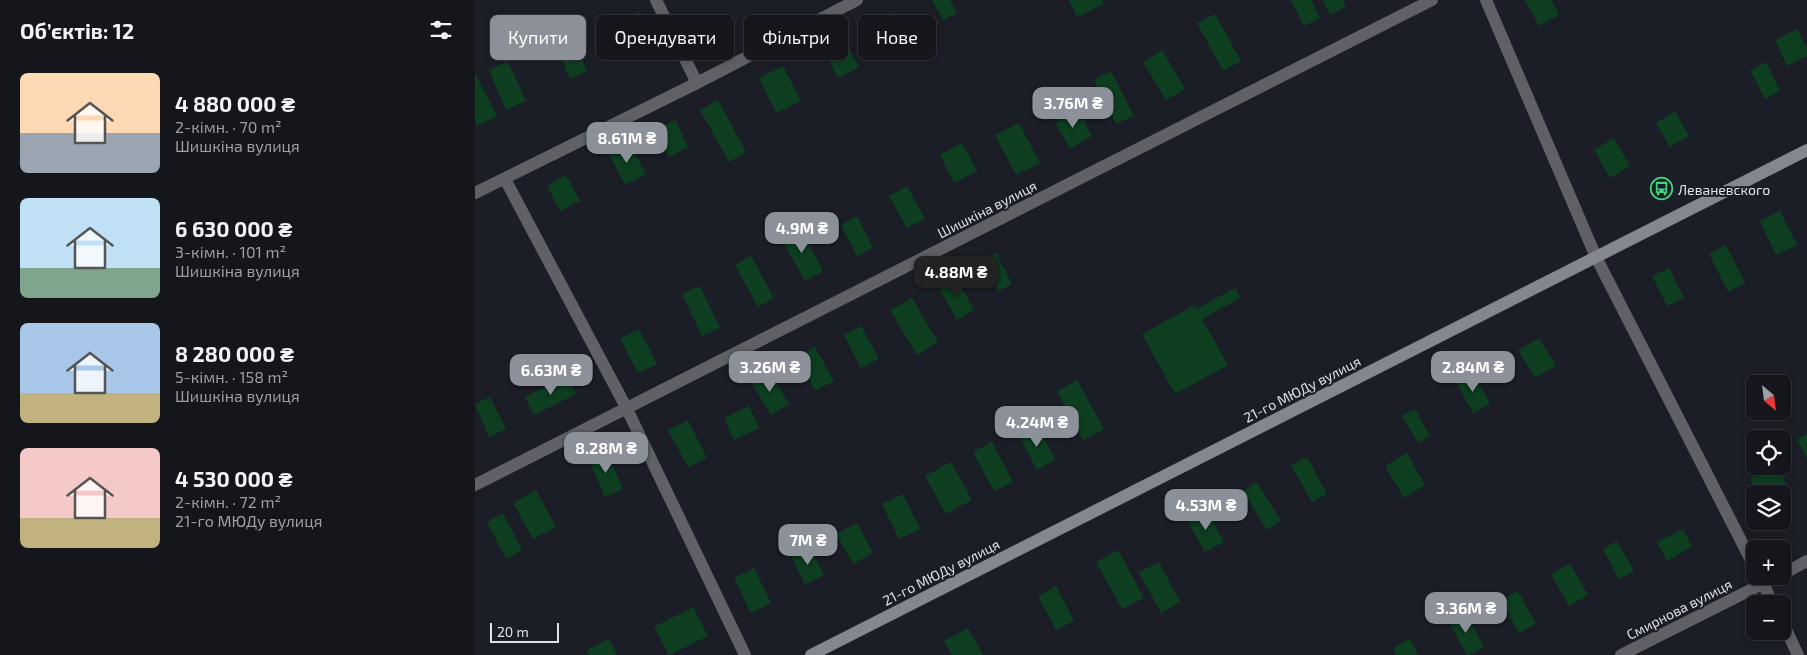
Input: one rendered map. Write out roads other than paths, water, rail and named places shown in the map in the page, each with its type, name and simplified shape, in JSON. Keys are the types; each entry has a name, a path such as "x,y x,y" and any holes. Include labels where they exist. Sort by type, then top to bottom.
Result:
{"street":[{"path":"656,0 697,84"},
{"path":"475,193 697,84 857,0"},
{"name":"Шишкіна вулиця","path":"475,486 1432,0"},
{"path":"1485,0 1596,257 1746,550"},
{"name":"21-го МЮДу вулиця","path":"811,655 1807,150"},
{"path":"505,179 627,409 745,655"},
{"path":"1791,570 1807,562"},
{"name":"Смирнова вулиця","path":"1621,655 1752,585"},
{"path":"1791,640 1798,655"}],"place":[{"name":"Леваневского","path":"1662,189"}]}
